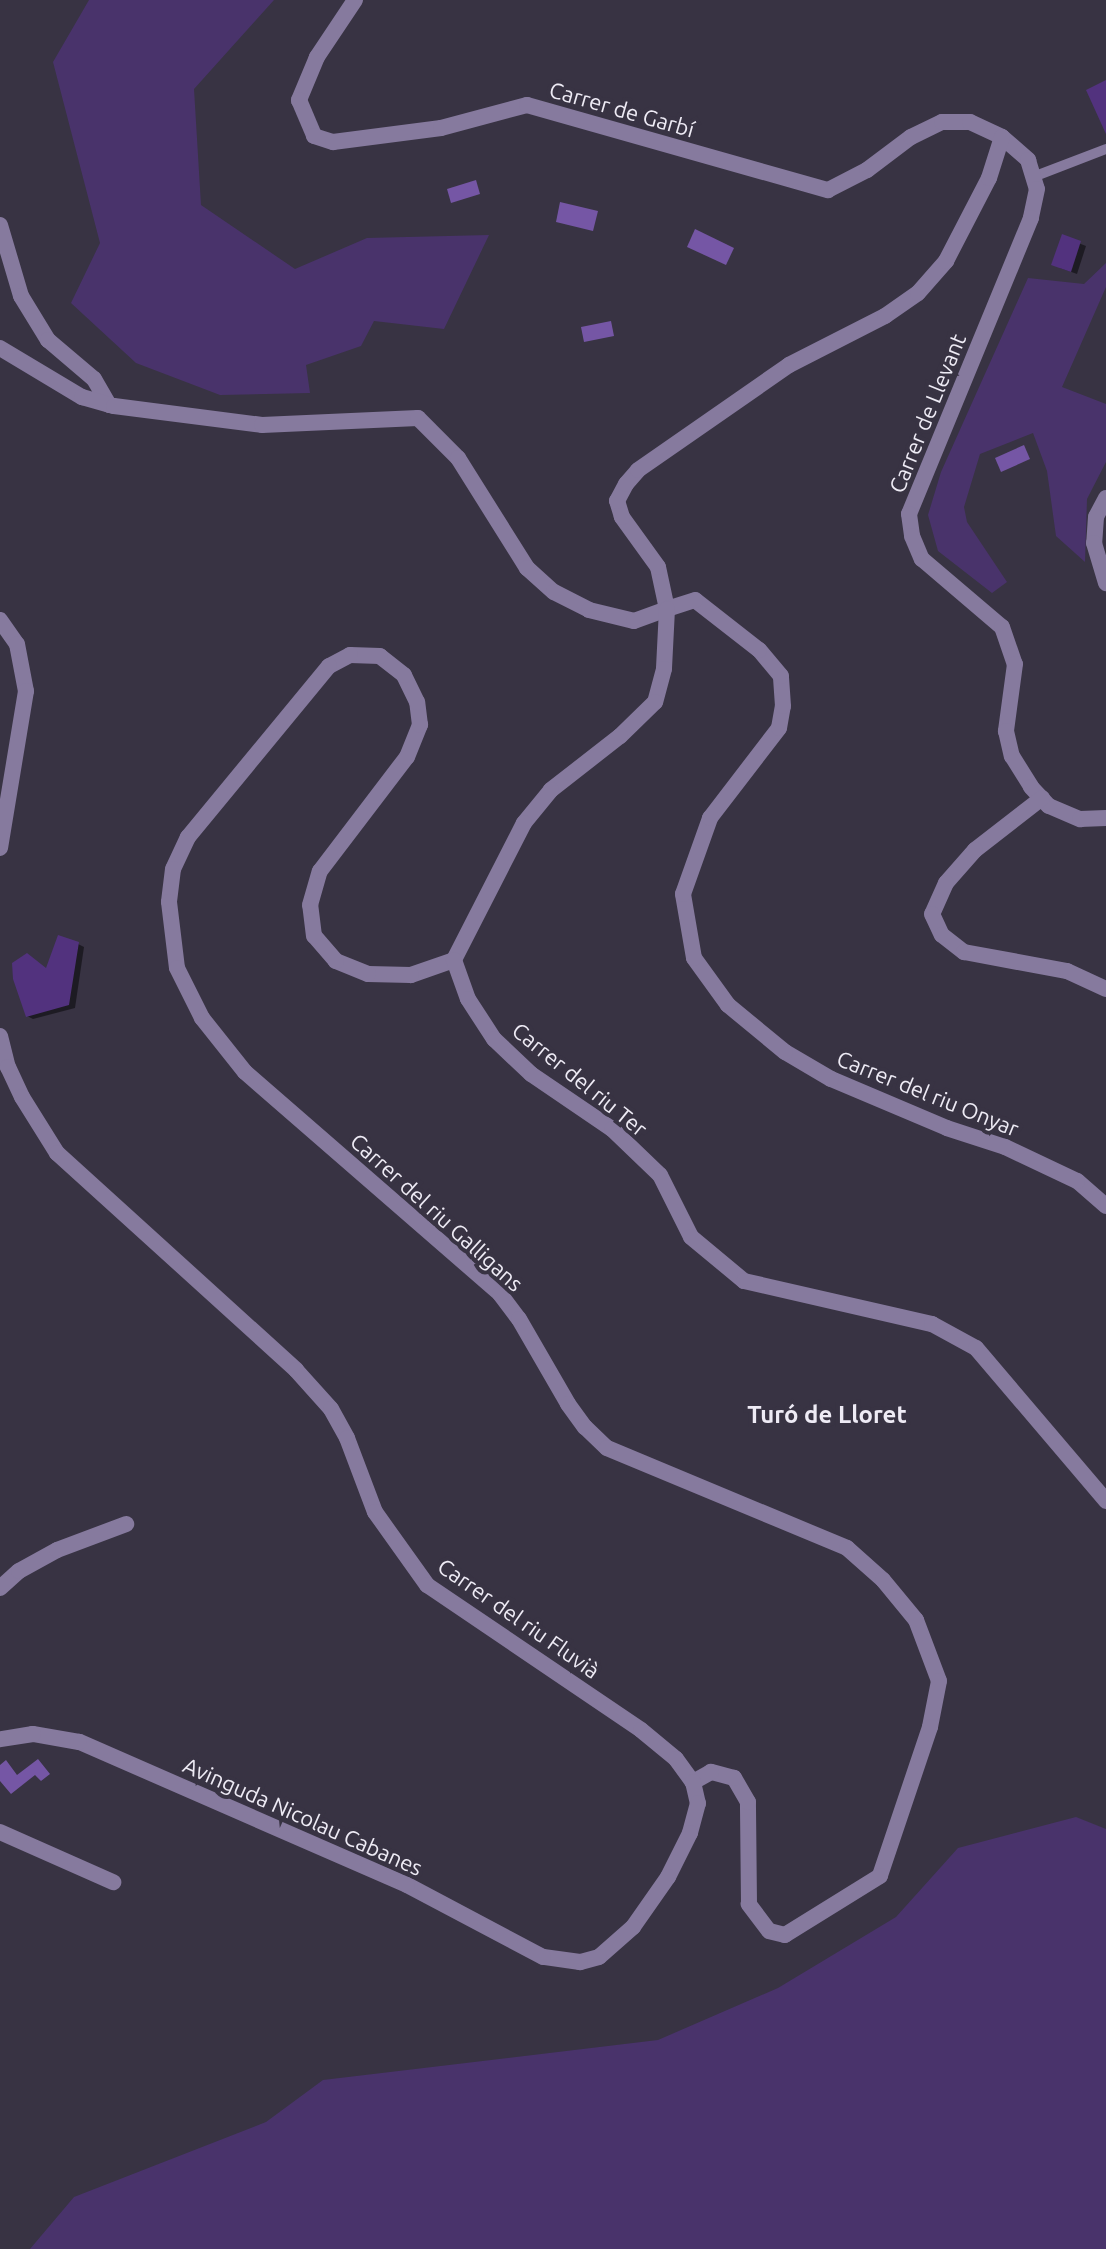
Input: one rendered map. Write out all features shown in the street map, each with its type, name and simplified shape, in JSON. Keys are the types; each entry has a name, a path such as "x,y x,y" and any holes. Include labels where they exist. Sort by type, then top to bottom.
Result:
{"street":[{"name":"Carrer de Garbí","path":"355,0 317,57 299,100 314,136 333,142 441,128 527,105 828,190 867,170 911,137 942,122 970,122 1002,137"},
{"path":"454,960 524,823 551,790 620,736 655,702 664,669 667,609 658,567 622,517 617,501 626,484 638,470 789,365 885,316 918,293 946,261 989,178 1002,137 1028,160 1033,177"},
{"name":"Carrer de Llevant","path":"1033,177 1037,189 1031,218 909,514 912,536 922,559 1002,627 1015,664 1006,731 1012,756 1049,806 1080,819 1106,818"},
{"path":"0,225 21,296 48,340 94,379 109,405"},
{"path":"0,348 82,397 109,405 262,425 418,418 458,458 527,568 554,592 589,610 634,621 667,609"},
{"path":"1106,498 1096,517 1094,543 1106,583"},
{"name":"Carrer del riu Onyar","path":"667,609 695,600 759,650 781,676 783,706 779,728 710,818 683,894 694,958 728,1005 785,1052 819,1073 947,1128 1005,1147 1077,1181 1106,1206"},
{"path":"0,620 17,644 26,691 0,848"},
{"name":"Carrer del riu Galligans","path":"454,960 411,975 368,974 336,961 314,936 310,905 320,871 407,757 420,725 417,702 404,675 380,656 350,655 329,666 309,690 188,837 173,869 169,902 177,968 202,1018 245,1072 500,1294 519,1319 568,1404 585,1427 607,1448 847,1548 883,1580 916,1620 939,1681 930,1727 880,1876 785,1935 769,1931 749,1904 747,1879 751,1831 748,1802 734,1778 711,1772 693,1782"},
{"path":"1042,798 975,850 946,883 932,914 942,935 964,952 1067,971 1106,989"},
{"name":"Carrer del riu Ter","path":"454,960 468,999 494,1039 531,1074 612,1129 651,1166 660,1175 691,1237 744,1281 932,1324 976,1348 1106,1501"},
{"name":"Carrer del riu Fluvià","path":"0,1036 22,1097 57,1153 296,1370 331,1409 347,1438 375,1512 427,1585 641,1730 676,1759 693,1782"},
{"path":"0,1588 19,1571 57,1550 126,1524"},
{"name":"Avinguda Nicolau Cabanes","path":"0,1739 33,1734 79,1742 407,1885 543,1957 580,1962 599,1957 633,1927 668,1877 690,1833 698,1803 693,1782"},
{"path":"0,1832 113,1882"}],"lane":[{"path":"1033,177 1106,149"}],"shaded area":[{"path":"89,0 274,0 194,89 201,205 295,269 367,238 489,235 444,329 374,321 361,346 306,365 310,393 220,395 136,363 71,303 100,243 53,62"},
{"path":"476,180 480,194 451,203 447,189"},
{"path":"560,202 598,211 593,231 556,222"},
{"path":"695,229 734,248 726,265 687,247"},
{"path":"1106,263 1106,287 1062,387 1106,404 1106,462 1087,499 1085,562 1056,536 1047,471 1033,433 980,454 964,507 967,522 1007,582 992,593 938,551 928,515 941,472 1028,278 1084,284"},
{"path":"611,321 614,336 584,342 581,327"},
{"path":"1024,445 1030,459 1001,472 995,458"},
{"path":"38,1759 50,1774 41,1781 35,1775 11,1794 0,1781 0,1765 6,1760 17,1775"},
{"path":"1076,1817 1106,1829 1106,2249 30,2249 74,2197 266,2122 323,2080 658,2040 778,1988 896,1917 958,1848"}],"building":[{"path":"1106,80 1106,134 1086,90"},
{"path":"1062,234 1081,241 1071,272 1051,265"},
{"path":"58,935 79,942 69,1005 26,1017 13,979 12,963 27,953 46,968"}],"district":[{"name":"Turó de Lloret","path":"827,1415"}]}
